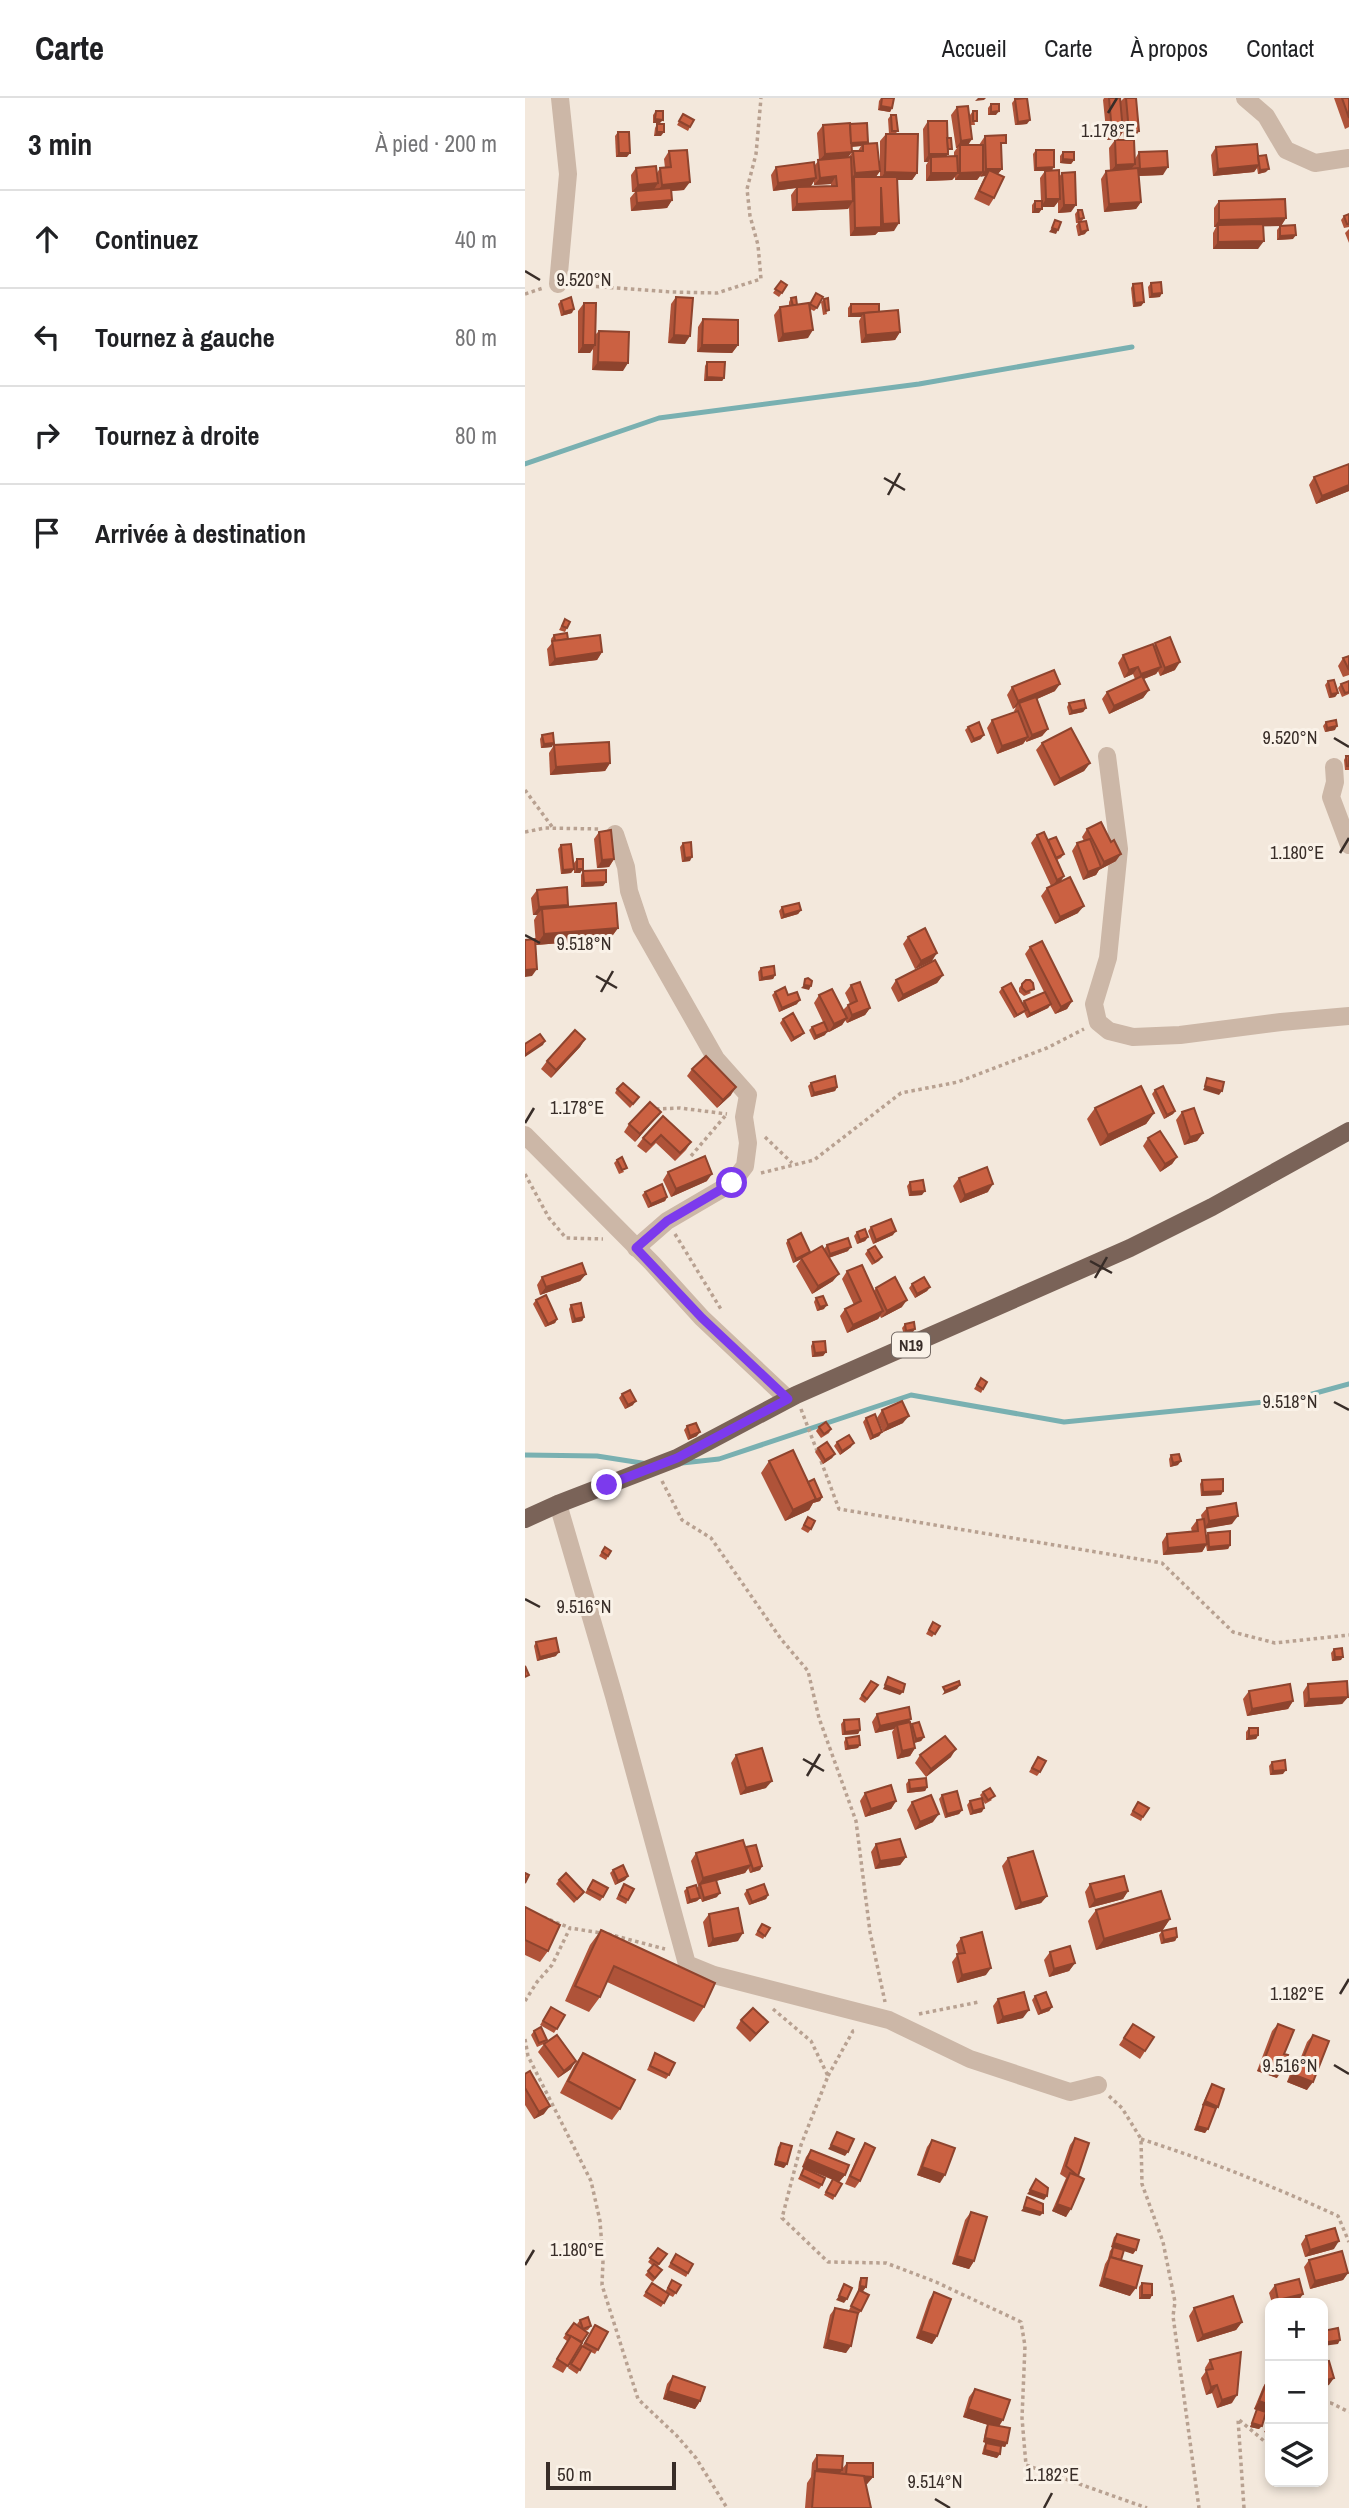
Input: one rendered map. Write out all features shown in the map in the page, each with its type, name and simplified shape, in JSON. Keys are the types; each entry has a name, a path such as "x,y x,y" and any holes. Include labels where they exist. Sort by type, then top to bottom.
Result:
{"main road":[{"name":"N19","path":"525,1519 677,1458 792,1397 1130,1248 1212,1207 1349,1130"}],"street":[{"path":"558,284 568,174 561,98"},
{"path":"1245,98 1266,116 1286,150 1315,163 1349,158"},
{"path":"1107,756 1119,849 1108,958 1094,1004 1098,1022 1109,1031 1133,1037 1181,1035 1349,1016"},
{"path":"1334,767 1335,782 1331,797 1349,845"},
{"path":"615,834 641,927 716,1059 748,1095 744,1117 748,1143 745,1166 732,1183 667,1221 636,1248"},
{"path":"525,1135 702,1318 792,1397"},
{"path":"558,1504 687,1964 714,1975 890,2020 970,2059 1070,2091 1098,2085"}],"path":[{"path":"525,294 558,284 717,293 761,279 758,245 750,216 747,189 756,154 761,98"},
{"path":"525,790 553,828"},
{"path":"525,832 553,828 604,829 615,834"},
{"path":"732,1183 814,1160 901,1093 958,1082 1047,1048 1098,1022"},
{"path":"691,1156 727,1114"},
{"path":"792,1397 839,1509 1162,1563 1233,1632 1275,1643 1349,1635"},
{"path":"655,1466 682,1520 711,1538 781,1639 808,1671 819,1718 856,1821 870,1932 890,2020"},
{"path":"536,1913 570,1928 664,1948 687,1964"},
{"path":"525,2001 552,1965 570,1928"},
{"path":"979,2002 890,2020 853,2031 828,2076 801,2145 782,2218 828,2262 886,2263 936,2282 1021,2322 1025,2346 1022,2418 1027,2465 1147,2508"},
{"path":"761,2005 774,2009 811,2041 828,2076"},
{"path":"525,2039 528,2056 591,2180 600,2221 602,2284 638,2399 696,2458 727,2508"},
{"path":"1098,2085 1122,2108 1141,2139 1142,2183 1163,2242 1175,2302 1173,2316 1199,2508"},
{"path":"1141,2139 1228,2168 1338,2216 1349,2242"},
{"path":"1328,2403 1349,2412"},
{"path":"1244,2508 1238,2419 1265,2442"}],"building":[{"path":"882,98 894,98 892,108 881,106"},
{"path":"1027,98 1030,120 1018,122 1015,99"},
{"path":"1109,98 1120,98 1123,131 1112,132"},
{"path":"1126,98 1136,98 1139,131 1129,132"},
{"path":"1342,98 1349,98 1349,118"},
{"path":"991,104 999,104 999,111 991,112"},
{"path":"968,106 972,139 961,141 957,107"},
{"path":"656,111 663,111 663,120 655,119"},
{"path":"973,111 977,111 977,121 973,121"},
{"path":"683,114 694,120 690,127 679,121"},
{"path":"891,115 896,115 898,131 892,131"},
{"path":"928,121 947,121 948,154 929,154"},
{"path":"850,123 852,152 825,154 823,125"},
{"path":"867,123 868,142 851,143 850,124"},
{"path":"657,124 664,124 664,132 657,132"},
{"path":"618,132 629,132 630,153 619,153"},
{"path":"886,134 918,134 917,173 885,172"},
{"path":"1006,135 1006,143 1001,143 1002,169 986,169 985,136"},
{"path":"947,138 951,138 952,149 948,149"},
{"path":"1115,140 1134,140 1135,164 1116,165"},
{"path":"877,143 880,171 855,173 853,151 863,151 863,144"},
{"path":"1257,144 1259,165 1218,169 1216,147"},
{"path":"960,145 983,145 983,172 960,173"},
{"path":"687,150 690,182 662,185 660,168 671,167 669,151"},
{"path":"1036,150 1054,150 1054,167 1036,168"},
{"path":"1167,151 1168,167 1140,169 1139,152"},
{"path":"1063,152 1074,152 1074,160 1063,159"},
{"path":"1266,155 1269,169 1260,170 1258,156"},
{"path":"957,156 958,173 931,173 931,157"},
{"path":"851,157 853,201 797,204 797,187 837,186 836,176 820,178 818,160"},
{"path":"814,162 816,178 778,183 776,167"},
{"path":"656,166 658,183 638,185 636,168"},
{"path":"1138,168 1141,202 1109,204 1106,171"},
{"path":"989,170 1004,177 994,198 979,191"},
{"path":"1059,170 1060,199 1046,199 1045,171"},
{"path":"1075,172 1076,205 1064,205 1062,173"},
{"path":"854,177 897,177 899,223 883,224 881,187 881,227 855,228"},
{"path":"671,188 672,200 637,203 636,191"},
{"path":"1285,199 1286,218 1219,220 1219,201"},
{"path":"1035,201 1042,201 1042,209 1035,209"},
{"path":"1078,210 1082,210 1084,218 1079,219"},
{"path":"1349,214 1349,224 1347,224 1344,216"},
{"path":"1055,220 1061,222 1058,230 1052,228"},
{"path":"1086,221 1088,230 1081,232 1079,222"},
{"path":"1263,224 1264,241 1218,242 1218,225"},
{"path":"1295,225 1296,235 1280,236 1280,226"},
{"path":"781,281 787,285 782,293 775,289"},
{"path":"1161,282 1162,293 1152,294 1151,283"},
{"path":"1142,283 1144,302 1135,303 1133,284"},
{"path":"816,293 823,297 817,308 810,304"},
{"path":"571,297 574,309 564,312 561,301"},
{"path":"676,297 693,298 690,336 674,335"},
{"path":"796,297 797,305 793,306 791,298"},
{"path":"828,298 829,310 826,311 824,299"},
{"path":"584,303 596,303 595,345 583,345"},
{"path":"809,303 813,330 783,334 780,307"},
{"path":"851,304 879,304 879,312 851,314"},
{"path":"898,310 900,332 866,335 864,313"},
{"path":"703,319 738,320 738,345 702,345"},
{"path":"599,331 629,332 628,363 598,362"},
{"path":"707,362 725,362 724,378 707,377"},
{"path":"1349,464 1349,485 1322,496 1314,477"},
{"path":"565,619 570,622 567,628 562,626"},
{"path":"567,633 568,639 555,641 554,635"},
{"path":"600,635 602,652 555,659 552,641"},
{"path":"1170,637 1180,662 1165,668 1155,643"},
{"path":"1153,644 1161,667 1141,674 1138,667 1129,670 1123,655"},
{"path":"1349,656 1349,670 1343,658"},
{"path":"1054,670 1060,684 1018,701 1012,687"},
{"path":"1142,676 1149,690 1114,706 1107,692"},
{"path":"1334,680 1338,693 1331,694 1328,681"},
{"path":"1349,681 1349,692 1345,693 1341,684"},
{"path":"1036,697 1048,729 1032,735 1019,703"},
{"path":"1084,700 1086,708 1072,711 1069,703"},
{"path":"1018,711 1028,737 1002,746 992,720"},
{"path":"1336,720 1337,726 1327,728 1326,722"},
{"path":"979,722 984,735 974,739 968,727"},
{"path":"1071,728 1090,763 1060,779 1042,743"},
{"path":"553,733 554,743 544,744 542,735"},
{"path":"609,742 610,763 556,767 554,745"},
{"path":"1101,822 1111,842 1114,840 1121,854 1104,862 1087,829"},
{"path":"611,830 614,859 602,860 599,832"},
{"path":"1044,832 1064,876 1057,880 1037,835"},
{"path":"1056,837 1064,854 1056,858 1048,840"},
{"path":"1090,839 1101,867 1088,872 1077,843"},
{"path":"691,842 692,857 685,858 683,843"},
{"path":"571,844 574,869 563,870 561,845"},
{"path":"577,859 583,859 583,869 577,869"},
{"path":"606,870 606,882 584,883 583,871"},
{"path":"1070,877 1084,906 1060,917 1047,888"},
{"path":"567,887 568,905 539,907 537,890"},
{"path":"616,903 618,928 544,934 542,909"},
{"path":"799,903 801,910 784,915 782,907"},
{"path":"925,928 937,953 921,961 908,937"},
{"path":"535,939 537,969 525,970 525,940"},
{"path":"1042,941 1072,1001 1061,1007 1030,947"},
{"path":"935,960 943,975 903,995 896,980"},
{"path":"774,966 775,975 762,978 761,968"},
{"path":"805,979 812,981 811,986 804,985"},
{"path":"1026,980 1033,983 1034,989 1026,992 1022,988"},
{"path":"860,982 870,1008 852,1015 848,1005 857,1001 851,985"},
{"path":"1011,983 1026,1010 1017,1015 1002,988"},
{"path":"785,987 788,995 797,992 800,1000 782,1008 775,992"},
{"path":"832,989 847,1018 834,1024 819,995"},
{"path":"1045,992 1051,1004 1030,1014 1024,1001"},
{"path":"793,1013 804,1033 794,1038 783,1019"},
{"path":"824,1022 828,1031 816,1036 812,1027"},
{"path":"575,1030 585,1039 556,1070 547,1061"},
{"path":"540,1034 545,1041 525,1055 525,1044"},
{"path":"706,1056 736,1087 723,1100 692,1069"},
{"path":"835,1076 837,1087 814,1093 811,1083"},
{"path":"1207,1078 1224,1082 1222,1091 1205,1086"},
{"path":"623,1083 639,1097 633,1104 617,1089"},
{"path":"1141,1086 1154,1113 1108,1135 1095,1108"},
{"path":"1163,1086 1175,1111 1167,1115 1155,1090"},
{"path":"650,1102 661,1112 640,1134 629,1124"},
{"path":"1194,1108 1203,1133 1190,1137 1182,1112"},
{"path":"663,1116 691,1142 680,1153 661,1135 651,1145 643,1138"},
{"path":"1160,1131 1177,1157 1165,1164 1148,1138"},
{"path":"705,1156 712,1174 676,1189 668,1172"},
{"path":"622,1157 627,1168 622,1170 617,1160"},
{"path":"987,1167 993,1184 965,1195 959,1178"},
{"path":"923,1180 925,1191 911,1192 910,1182"},
{"path":"662,1184 667,1197 651,1204 645,1192"},
{"path":"891,1219 896,1231 876,1240 871,1227"},
{"path":"865,1229 868,1237 860,1240 857,1232"},
{"path":"801,1233 810,1252 796,1259 788,1240"},
{"path":"848,1238 851,1247 830,1254 827,1245"},
{"path":"822,1246 839,1274 818,1286 801,1258"},
{"path":"875,1246 882,1257 875,1262 868,1250"},
{"path":"582,1263 586,1274 546,1287 542,1277"},
{"path":"862,1265 883,1311 853,1325 845,1309 861,1301 847,1271"},
{"path":"895,1277 907,1300 887,1311 876,1288"},
{"path":"924,1277 930,1287 917,1294 912,1284"},
{"path":"546,1295 557,1319 548,1324 536,1300"},
{"path":"823,1296 827,1305 820,1307 816,1298"},
{"path":"581,1303 584,1317 575,1319 571,1305"},
{"path":"914,1322 915,1329 906,1331 905,1324"},
{"path":"825,1341 826,1352 815,1353 813,1342"},
{"path":"981,1378 987,1382 983,1389 977,1385"},
{"path":"630,1390 636,1401 628,1405 622,1394"},
{"path":"902,1401 909,1416 888,1425 882,1410"},
{"path":"875,1414 882,1432 873,1436 866,1418"},
{"path":"826,1422 831,1429 824,1434 819,1427"},
{"path":"696,1423 700,1432 690,1436 687,1426"},
{"path":"849,1435 854,1443 842,1451 837,1442"},
{"path":"827,1442 835,1454 825,1460 818,1448"},
{"path":"793,1450 816,1499 793,1510 769,1461"},
{"path":"1179,1454 1181,1461 1173,1463 1171,1455"},
{"path":"814,1479 822,1497 816,1500 808,1482"},
{"path":"1223,1479 1223,1491 1203,1492 1202,1480"},
{"path":"1236,1503 1238,1516 1209,1521 1207,1508"},
{"path":"808,1517 815,1521 811,1529 804,1525"},
{"path":"1204,1519 1207,1544 1168,1548 1167,1534 1198,1531 1197,1520"},
{"path":"1230,1531 1230,1545 1209,1547 1208,1533"},
{"path":"605,1547 611,1551 608,1556 602,1552"},
{"path":"933,1622 940,1626 935,1634 929,1630"},
{"path":"556,1638 559,1652 540,1657 536,1642"},
{"path":"1342,1648 1343,1657 1335,1657 1334,1649"},
{"path":"888,1677 905,1684 903,1692 885,1685"},
{"path":"871,1681 878,1685 867,1699 862,1695"},
{"path":"959,1681 960,1685 945,1691 943,1687"},
{"path":"1347,1681 1348,1697 1309,1699 1308,1684"},
{"path":"1290,1684 1293,1701 1252,1709 1249,1691"},
{"path":"909,1707 911,1719 880,1726 877,1714"},
{"path":"859,1719 860,1730 845,1732 844,1720"},
{"path":"910,1722 915,1748 902,1751 897,1725"},
{"path":"919,1722 924,1737 916,1739 912,1724"},
{"path":"1249,1728 1258,1728 1258,1735 1249,1736"},
{"path":"859,1736 860,1745 848,1746 846,1738"},
{"path":"945,1736 956,1749 931,1769 920,1755"},
{"path":"762,1748 772,1781 746,1788 736,1755"},
{"path":"1038,1757 1046,1761 1040,1772 1032,1768"},
{"path":"1285,1760 1286,1770 1273,1771 1272,1762"},
{"path":"926,1778 927,1787 910,1789 909,1780"},
{"path":"891,1785 896,1801 871,1809 865,1793"},
{"path":"990,1788 995,1796 988,1800 983,1792"},
{"path":"957,1791 962,1810 947,1814 942,1795"},
{"path":"931,1795 939,1814 920,1822 912,1802"},
{"path":"982,1798 984,1808 973,1811 970,1801"},
{"path":"1138,1802 1149,1808 1143,1817 1133,1811"},
{"path":"900,1839 906,1857 880,1861 876,1844"},
{"path":"743,1840 751,1865 703,1878 696,1853"},
{"path":"756,1845 762,1866 753,1869 746,1847"},
{"path":"1033,1851 1047,1896 1021,1903 1008,1858"},
{"path":"623,1865 628,1876 618,1881 613,1870"},
{"path":"566,1873 584,1892 577,1899 559,1880"},
{"path":"1124,1876 1128,1891 1095,1900 1090,1884"},
{"path":"593,1880 608,1888 603,1897 588,1889"},
{"path":"716,1880 720,1893 704,1898 700,1884"},
{"path":"624,1884 634,1889 628,1900 619,1895"},
{"path":"764,1884 768,1895 752,1902 747,1890"},
{"path":"696,1885 700,1898 690,1900 687,1888"},
{"path":"1161,1891 1170,1919 1104,1939 1096,1910"},
{"path":"525,1907 560,1925 548,1951 525,1940"},
{"path":"738,1908 743,1933 713,1939 709,1914"},
{"path":"762,1924 770,1928 765,1936 758,1931"},
{"path":"1176,1928 1177,1937 1164,1940 1162,1931"},
{"path":"601,1930 715,1983 704,2007 614,1966 600,1997 575,1986"},
{"path":"982,1932 991,1968 962,1975 957,1954 965,1953 961,1938"},
{"path":"1070,1946 1075,1963 1054,1969 1050,1952"},
{"path":"1024,1992 1029,2010 1003,2017 998,1999"},
{"path":"1046,1992 1052,2007 1041,2011 1035,1996"},
{"path":"551,2007 565,2015 557,2029 543,2021"},
{"path":"753,2008 768,2022 756,2034 741,2020"},
{"path":"1133,2024 1154,2037 1145,2051 1124,2038"},
{"path":"1278,2024 1294,2030 1284,2054 1288,2055 1282,2070 1263,2063"},
{"path":"541,2027 547,2040 539,2043 534,2031"},
{"path":"557,2035 576,2061 564,2071 544,2044"},
{"path":"1313,2035 1329,2041 1313,2082 1292,2074 1297,2061 1301,2063"},
{"path":"583,2053 635,2080 620,2109 568,2081"},
{"path":"655,2053 675,2063 669,2075 650,2066"},
{"path":"530,2071 550,2106 539,2112 525,2088 525,2074"},
{"path":"1212,2084 1224,2089 1218,2107 1205,2101"},
{"path":"1204,2104 1216,2108 1208,2129 1197,2126"},
{"path":"837,2132 854,2139 848,2152 831,2145"},
{"path":"1075,2138 1089,2143 1078,2176 1066,2166"},
{"path":"932,2140 955,2148 945,2175 922,2167"},
{"path":"781,2143 792,2146 787,2164 776,2161"},
{"path":"865,2143 875,2148 860,2181 850,2176"},
{"path":"811,2150 849,2165 845,2175 807,2159"},
{"path":"804,2168 825,2178 822,2185 801,2175"},
{"path":"1070,2173 1084,2179 1071,2209 1057,2204"},
{"path":"833,2179 842,2184 835,2196 826,2192"},
{"path":"1036,2179 1048,2188 1047,2196 1030,2190"},
{"path":"1027,2197 1043,2204 1043,2213 1024,2207"},
{"path":"971,2212 987,2217 974,2261 957,2256"},
{"path":"1335,2228 1339,2241 1310,2250 1306,2236"},
{"path":"1117,2234 1139,2240 1136,2250 1114,2243"},
{"path":"1113,2247 1124,2250 1121,2260 1111,2257"},
{"path":"658,2248 667,2254 659,2264 650,2258"},
{"path":"1342,2251 1348,2273 1315,2281 1309,2260"},
{"path":"676,2254 693,2264 688,2273 671,2263"},
{"path":"1110,2257 1142,2266 1136,2288 1104,2278"},
{"path":"654,2264 662,2270 655,2278 648,2271"},
{"path":"861,2278 867,2278 866,2287 860,2286"},
{"path":"1299,2279 1303,2294 1278,2298 1275,2285"},
{"path":"672,2280 681,2285 676,2293 668,2288"},
{"path":"652,2283 669,2294 664,2303 646,2292"},
{"path":"1142,2283 1152,2284 1152,2295 1142,2295"},
{"path":"844,2284 852,2288 847,2299 839,2296"},
{"path":"859,2290 869,2295 861,2311 851,2306"},
{"path":"934,2292 951,2299 937,2336 921,2331"},
{"path":"1233,2296 1242,2322 1203,2335 1194,2308"},
{"path":"835,2308 858,2313 851,2346 828,2340"},
{"path":"588,2317 591,2326 583,2329 580,2320"},
{"path":"574,2323 588,2333 582,2342 566,2334"},
{"path":"595,2325 608,2332 598,2350 585,2343"},
{"path":"1338,2328 1340,2340 1328,2342 1328,2330"},
{"path":"571,2336 582,2343 568,2366 557,2359"},
{"path":"582,2346 591,2351 580,2370 571,2364"},
{"path":"1241,2352 1237,2395 1222,2400 1217,2385 1211,2387 1206,2370 1213,2369 1210,2360"},
{"path":"1328,2361 1334,2378 1328,2380"},
{"path":"673,2376 705,2387 700,2401 668,2391"},
{"path":"1265,2386 1265,2403 1259,2401"},
{"path":"975,2389 1010,2400 1003,2420 968,2409"},
{"path":"1257,2409 1265,2412 1262,2426 1252,2423"},
{"path":"988,2424 1010,2428 1007,2443 985,2438"},
{"path":"986,2443 1001,2446 1000,2454 985,2450"},
{"path":"817,2455 843,2456 842,2470 817,2469"},
{"path":"847,2463 873,2463 873,2477 846,2475"},
{"path":"815,2471 864,2476 871,2508 812,2508"}],"waterway":[{"path":"525,464 659,418 919,384 1132,347"},
{"path":"682,1463 719,1459 911,1395 1064,1422 1294,1399 1349,1384"},
{"path":"525,1455 597,1456 648,1464"}],"route":[{"path":"607,1485 677,1458 788,1399 702,1318 636,1248 667,1221 732,1183"}]}
